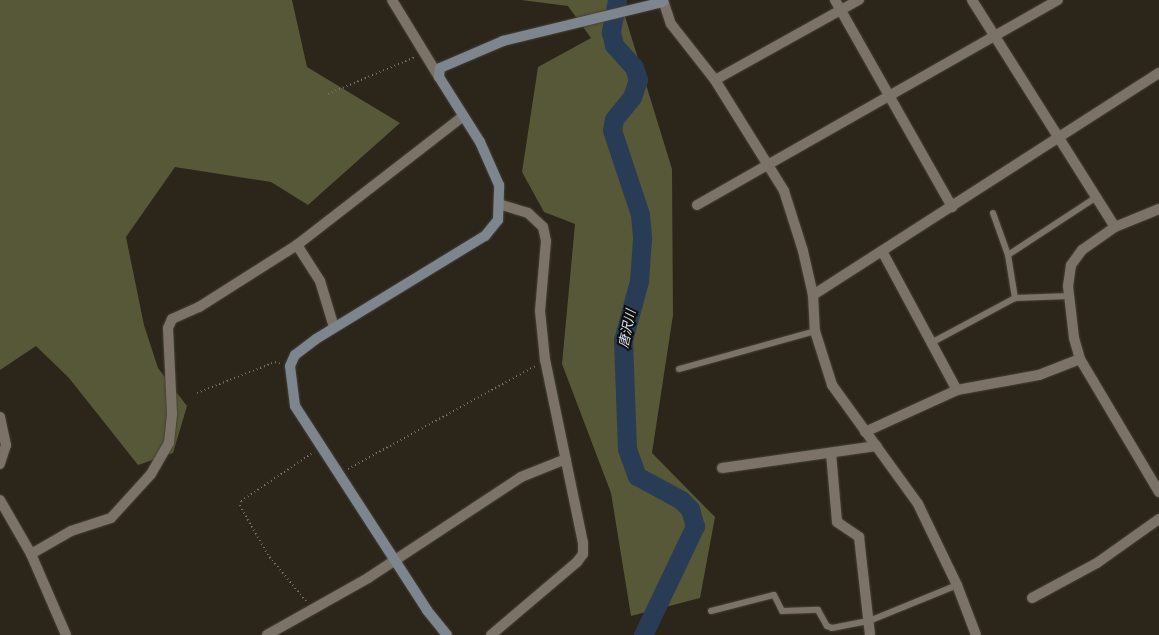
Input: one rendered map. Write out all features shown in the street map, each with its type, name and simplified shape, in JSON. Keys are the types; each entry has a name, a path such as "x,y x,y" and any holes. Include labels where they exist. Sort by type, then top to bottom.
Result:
{"street":[{"path":"392,0 462,117 480,142 499,185 501,205 498,220 485,236 334,327 296,356 290,366 295,406 395,560 447,635"},
{"path":"835,0 891,94 952,207"},
{"path":"715,80 859,0"},
{"path":"972,0 1058,140 1115,227"},
{"path":"697,205 1058,0"},
{"path":"439,77 444,65 503,42 652,8 664,1 671,24 689,52 715,80 769,163 795,220 813,295 816,331 832,385 918,504 957,585 976,635"},
{"path":"813,295 1058,140 1159,73"},
{"path":"31,554 71,531 110,518 151,474 169,444 172,413 168,328 172,319 199,307 297,245 462,117"},
{"path":"491,635 583,554 566,459 545,360 540,312 546,241 543,227 528,213 501,205"},
{"path":"1159,209 1115,227 1082,250 1071,265 1069,296 1074,338 1080,359 1159,492"},
{"path":"297,245 320,281 334,327"},
{"path":"882,251 957,390"},
{"path":"865,432 957,390 1039,374 1080,359"},
{"path":"0,417 6,445 0,464"},
{"path":"722,468 876,446"},
{"path":"832,453 837,522 859,537 870,635"},
{"path":"267,635 312,607 395,560 521,477 566,459"},
{"path":"0,500 31,554 66,635"},
{"path":"1032,598 1097,563 1159,519"}],"lane":[{"path":"1008,255 1095,198"},
{"path":"993,214 1008,255 1015,298"},
{"path":"932,343 1015,298 1069,296"},
{"path":"679,369 816,331"},
{"path":"711,611 774,594 782,612 818,610 827,626 832,628 869,621 957,585"}],"path":[{"path":"328,94 424,54"},
{"path":"339,474 545,360"},
{"path":"197,393 275,362 290,366"},
{"path":"312,607 268,555 240,506 241,501 322,447"}],"green space":[{"path":"0,0 292,0 307,67 400,123 308,205 271,182 175,167 126,237 144,325 158,368 187,406 173,453 138,465 69,378 36,346 0,370"},
{"path":"521,0 620,0 672,169 673,315 652,453 715,517 700,598 631,616 611,493 562,364 575,224 544,212 522,172 538,67 591,38 568,6"}],"waterway":[{"name":"唐沢川","path":"617,0 611,32 614,45 634,67 638,79 632,97 614,119 612,130 640,214 642,239 639,281 623,340 627,449 637,476 681,500 690,509 695,526 643,635"}]}
